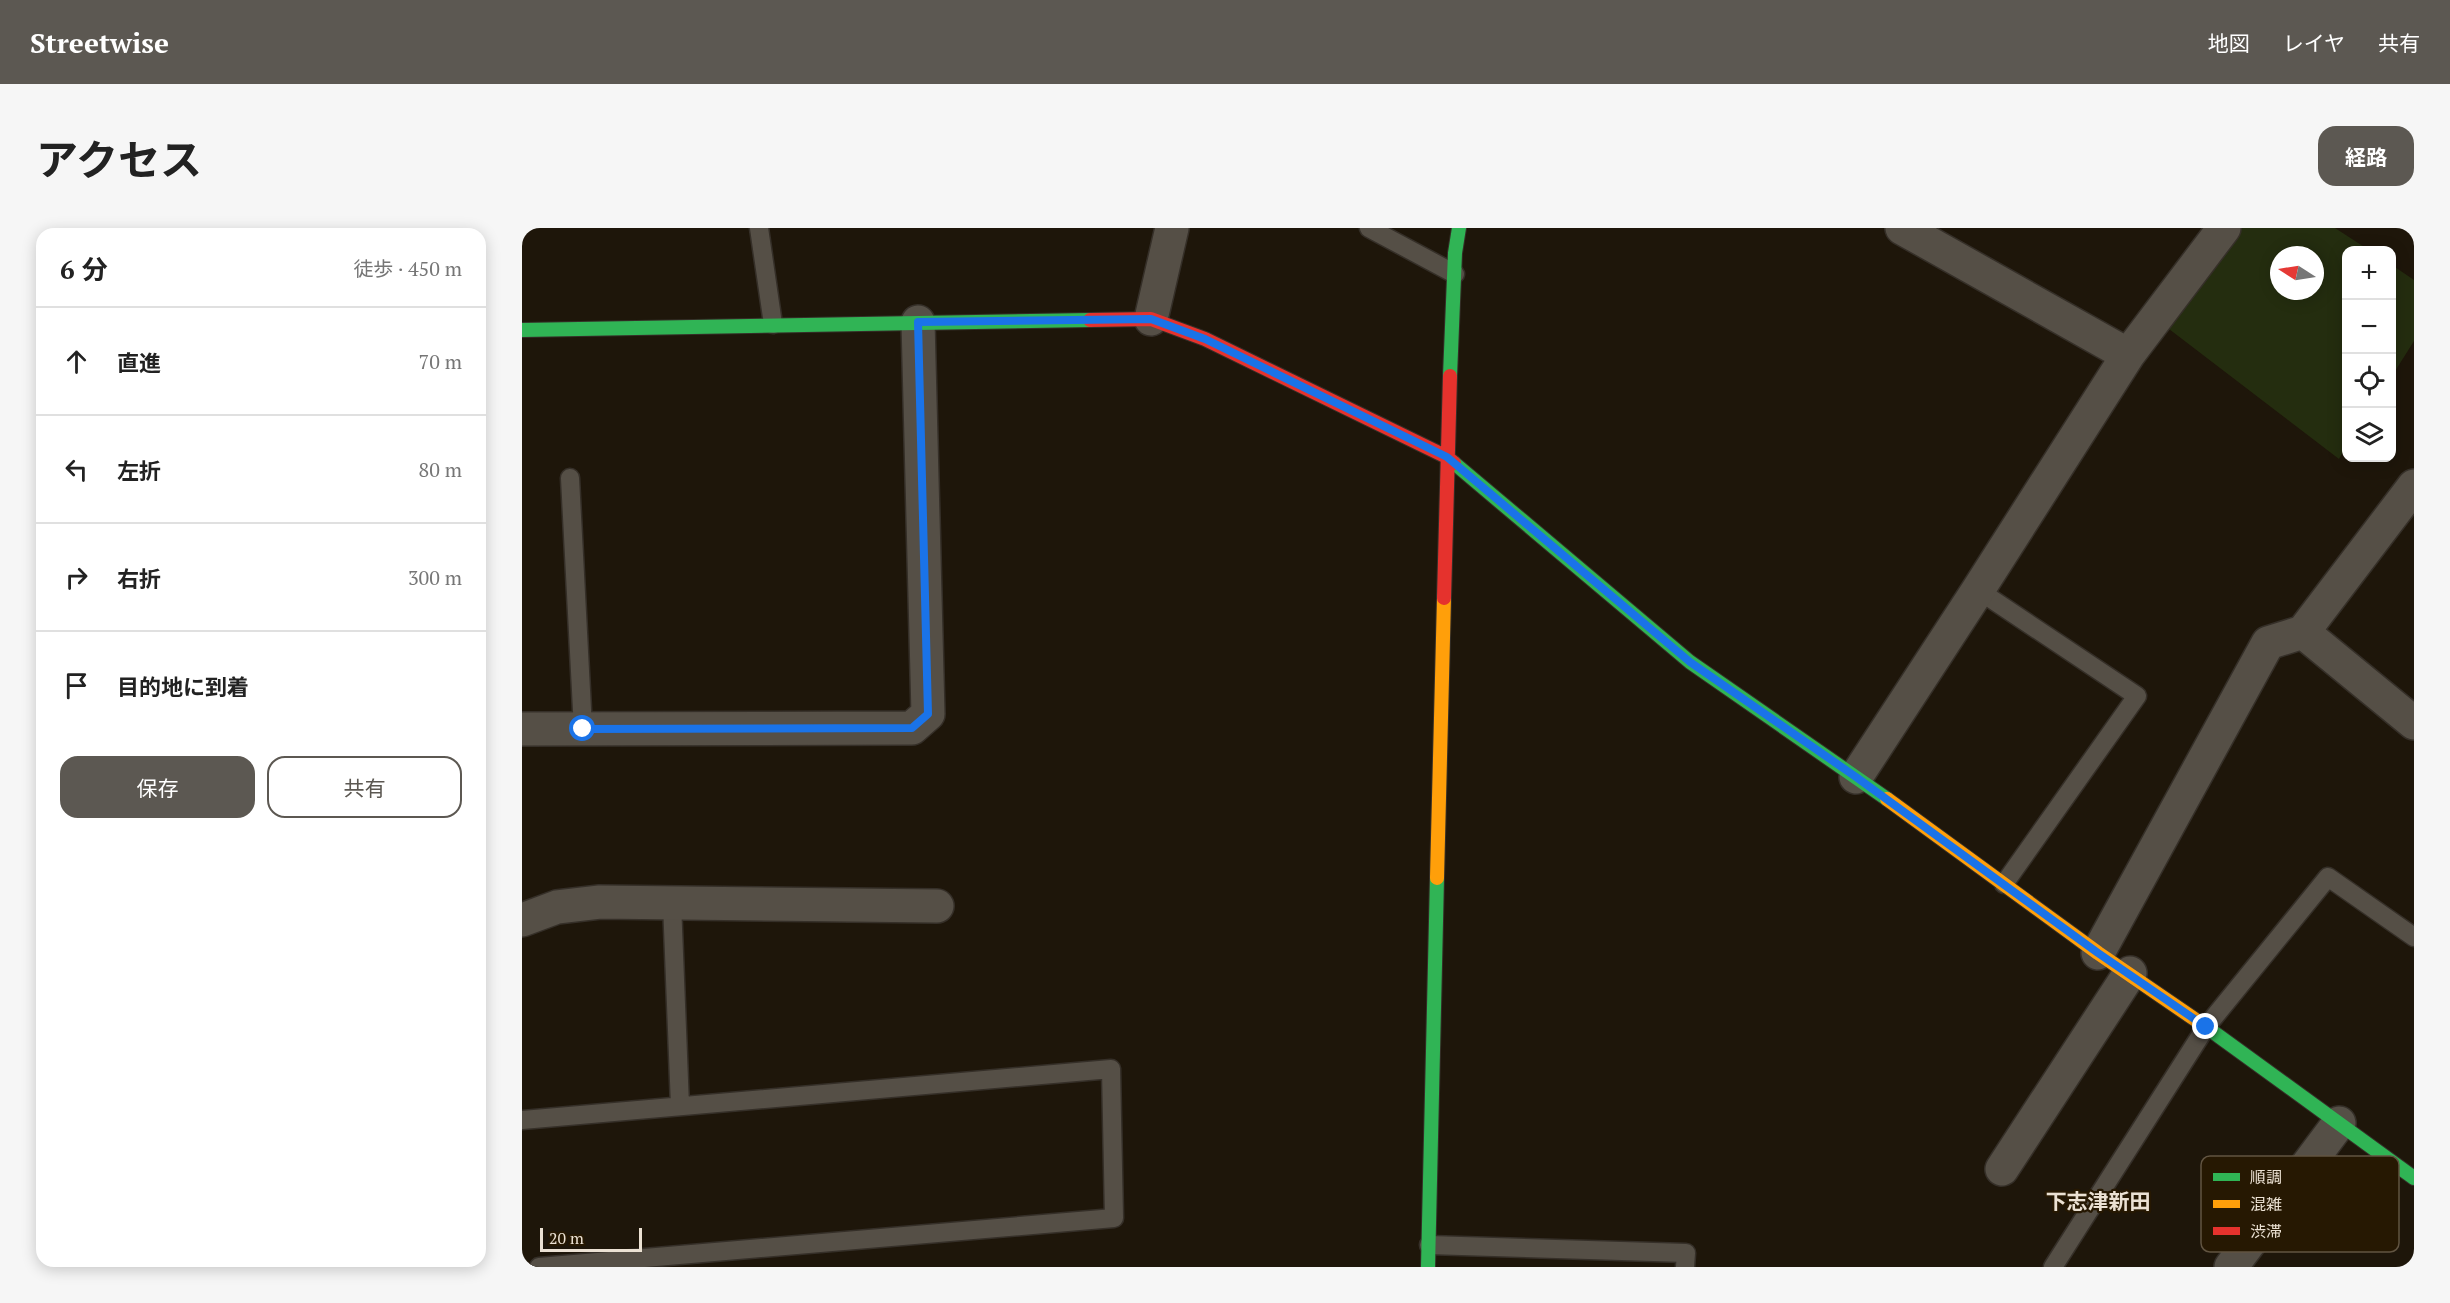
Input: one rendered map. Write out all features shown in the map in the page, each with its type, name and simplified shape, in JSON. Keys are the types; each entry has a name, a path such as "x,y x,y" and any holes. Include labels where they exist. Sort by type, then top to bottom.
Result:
{"street":[{"path":"1151,319 1172,228"},
{"path":"1428,1267 1447,457 1459,228"},
{"path":"1902,228 2128,356"},
{"path":"1856,777 2128,356 2224,228"},
{"path":"522,330 1151,319 1205,339 1447,457 1690,662 1856,777 2098,953 2130,973 2384,1156"},
{"path":"522,729 912,728 928,714 918,322"},
{"path":"2098,953 2268,643 2303,632 2414,486"},
{"path":"2303,632 2414,723"},
{"path":"522,920 557,907 600,902 937,906"},
{"path":"2002,1168 2130,973"},
{"path":"2315,1156 2340,1123"},
{"path":"2399,1167 2414,1178"},
{"path":"2231,1267 2242,1252"}],"lane":[{"path":"759,228 773,324"},
{"path":"1370,228 1455,274"},
{"path":"570,477 583,729"},
{"path":"1978,590 2137,696 2004,884"},
{"path":"2053,1267 2206,1027 2328,877 2414,937"},
{"path":"672,903 681,1106"},
{"path":"522,1120 1111,1069 1114,1218 538,1267"},
{"path":"1429,1245 1686,1253 1685,1267"}],"green space":[{"path":"2238,228 2335,228 2363,246 2342,246 2342,453 2339,459 2169,329"},
{"path":"2396,268 2414,280 2414,341 2396,370"}],"traffic: fast":[{"path":"1450,376 1455,253 1459,228"},
{"path":"522,330 1090,320"},
{"path":"1454,463 1690,662 1887,799"},
{"path":"1428,1267 1437,878"},
{"path":"2209,1029 2384,1156"},
{"path":"2399,1167 2414,1178"}],"traffic: slow":[{"path":"1437,878 1444,598"},
{"path":"1887,799 2098,953 2209,1029"}],"traffic: jam":[{"path":"1090,320 1151,319 1205,339 1447,457 1454,463"},
{"path":"1444,598 1450,376"}],"district":[{"name":"下志津新田","path":"2098,1202"}],"route":[{"path":"583,729 912,728 928,714 918,322 1151,319 1205,339 1447,457 1690,662 1856,777 2098,953 2206,1027"}]}
